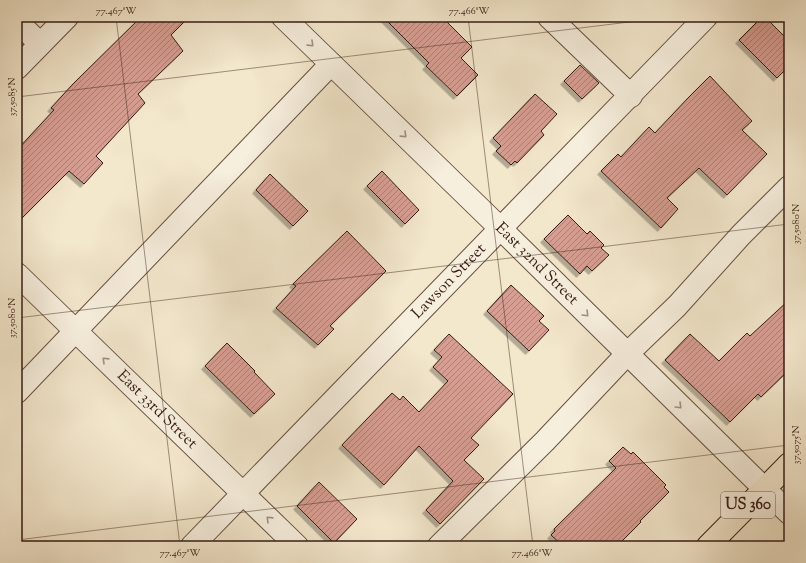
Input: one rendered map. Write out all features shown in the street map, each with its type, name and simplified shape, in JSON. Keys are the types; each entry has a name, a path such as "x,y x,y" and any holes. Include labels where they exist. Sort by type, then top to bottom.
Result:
{"main road":[{"name":"US 360","path":"708,546 789,464"}],"street":[{"path":"17,68 67,17"},
{"name":"East 32nd Street","path":"283,17 500,228 789,513"},
{"path":"549,17 630,96"},
{"name":"Lawson Street","path":"192,546 706,17"},
{"path":"17,21 40,44"},
{"path":"17,392 331,64"},
{"path":"439,546 545,441 627,354 677,306 741,235 789,187"},
{"name":"East 33rd Street","path":"17,274 297,546"}],"building":[{"path":"141,17 189,17 171,35 183,51 138,94 145,103 96,156 103,163 84,184 69,171 17,223 17,150 54,110 51,108 73,84"},
{"path":"383,17 442,17 472,47 461,58 478,75 457,96 426,66 429,63"},
{"path":"762,17 765,17 789,41 789,66 777,78 739,40"},
{"path":"580,65 599,83 582,99 564,81"},
{"path":"710,76 752,121 742,130 767,154 727,195 699,168 667,198 678,209 661,228 601,171 618,154 621,157 649,127 655,133"},
{"path":"535,94 557,114 541,131 544,135 517,163 515,161 511,165 496,151 501,146 493,138"},
{"path":"382,171 419,210 405,224 367,186"},
{"path":"270,174 308,211 293,226 256,190"},
{"path":"568,215 587,234 590,231 604,245 601,248 609,255 592,271 587,266 580,274 544,239"},
{"path":"347,231 386,271 330,326 334,329 318,345 276,308 296,286 293,284"},
{"path":"511,285 544,316 539,321 549,330 529,351 487,311"},
{"path":"789,300 789,370 761,397 758,394 730,422 665,360 690,334 719,361 747,333 750,336"},
{"path":"449,334 513,394 471,438 479,445 464,460 484,479 440,524 426,510 453,481 419,446 384,485 342,445 392,393 400,400 403,396 419,412 448,381 433,367 442,357 434,350"},
{"path":"227,343 275,394 254,414 205,366"},
{"path":"623,447 631,454 633,452 666,485 664,487 669,492 617,546 563,546 551,535 555,531 554,529 616,468 609,461"},
{"path":"319,482 357,519 334,543 297,506"}]}
